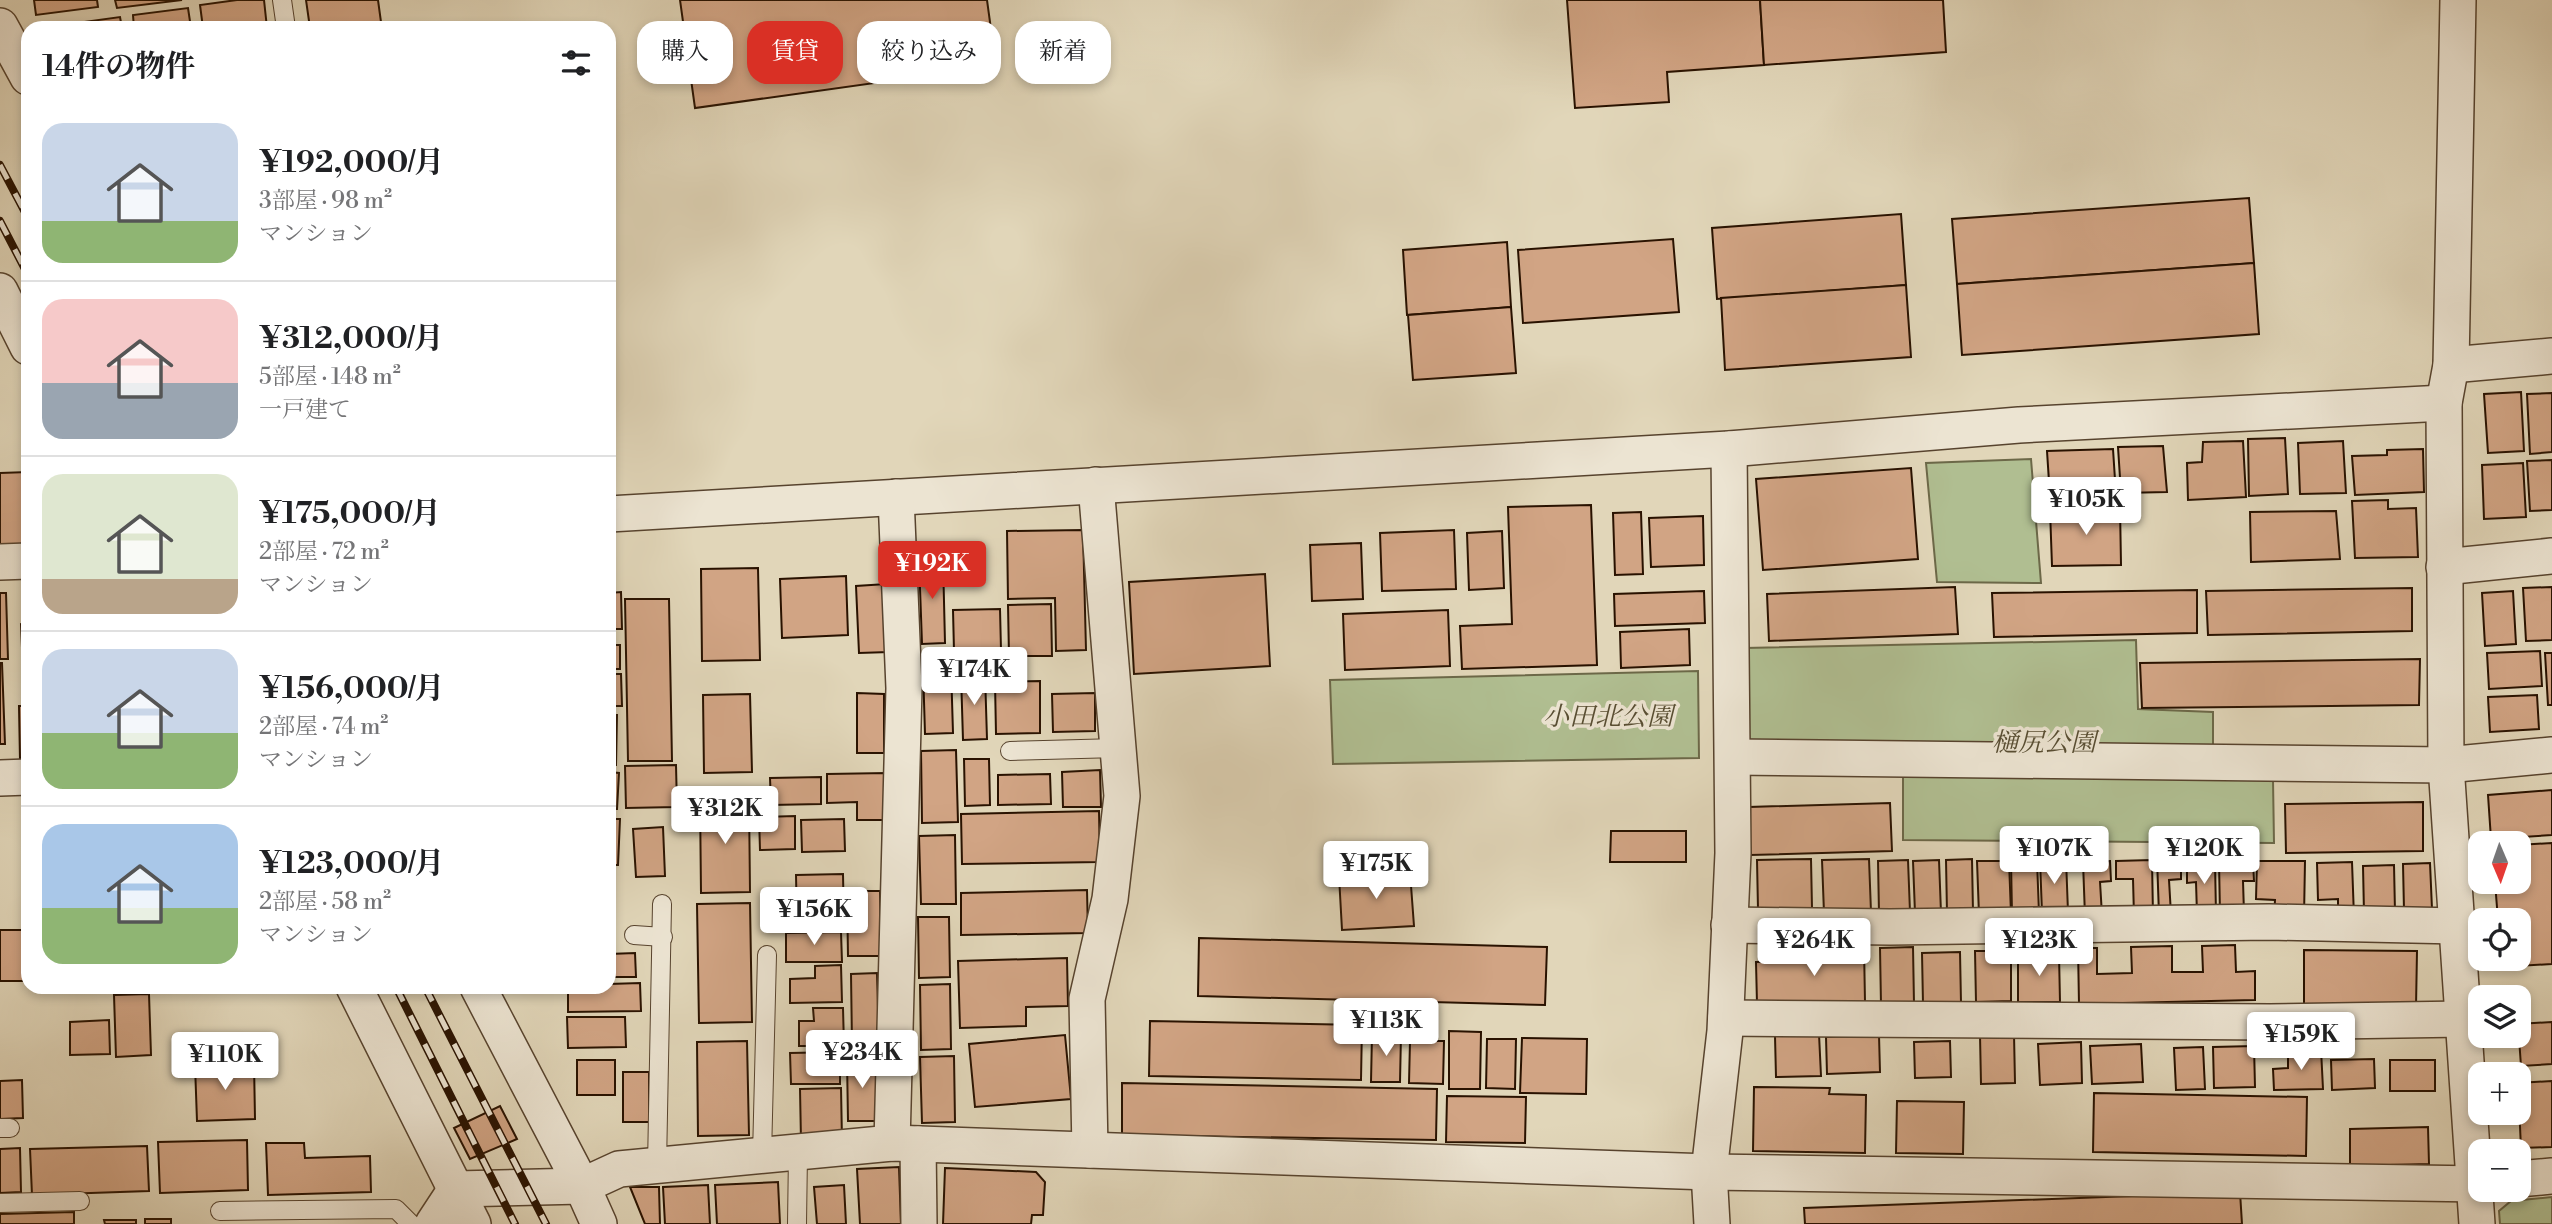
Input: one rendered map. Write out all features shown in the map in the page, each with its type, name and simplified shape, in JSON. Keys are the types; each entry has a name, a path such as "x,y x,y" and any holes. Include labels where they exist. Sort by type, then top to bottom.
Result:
{"street":[{"path":"2458,0 2451,365 2444,403 2446,765 2474,1139"},
{"path":"0,26 21,64"},
{"path":"0,291 21,335"},
{"path":"0,351 21,350"},
{"path":"2451,365 2552,356"},
{"path":"616,514 1729,449 2019,425 2444,403"},
{"path":"1712,1224 1709,1172 1726,1018 1733,757 1729,449"},
{"path":"1090,1150 1087,999 1110,899 1122,796 1096,485"},
{"path":"896,497 904,688 905,1144 919,1224"},
{"path":"2444,567 2552,556"},
{"path":"0,562 21,561"},
{"path":"1733,757 2446,765 2552,754"},
{"path":"0,778 21,777"},
{"path":"1729,925 1890,927 2270,922 2458,926"},
{"path":"358,994 473,1224"},
{"path":"482,994 582,1186 599,1224"},
{"path":"1726,1018 2270,1022 2464,1019"},
{"path":"456,1189 582,1186 619,1169 905,1144 1709,1172 2468,1184"},
{"path":"2531,1178 2552,1175"},
{"path":"433,1224 456,1189"},
{"path":"2477,1224 2478,1202"}],"lane":[{"path":"282,0 285,21"},
{"path":"1010,751 1118,748"},
{"path":"657,1166 662,904"},
{"path":"634,935 663,937"},
{"path":"762,1156 767,955"},
{"path":"797,1224 798,1153"},
{"path":"0,1203 80,1201"},
{"path":"220,1211 396,1209 411,1224"}],"green space":[{"path":"2031,459 2041,583 1937,582 1926,463"},
{"name":"樋尻公園","path":"2136,640 2138,709 2213,712 2213,777 2273,780 2274,843 1903,840 1903,746 1746,747 1745,648"},
{"name":"小田北公園","path":"1698,671 1699,758 1333,764 1330,680"},
{"path":"2552,1197 2552,1224 2500,1224 2499,1211 2510,1202 2531,1202 2531,1199"}],"building":[{"path":"34,0 97,0 98,7 36,15"},
{"path":"115,0 182,0 117,8"},
{"path":"237,0 264,0 266,21 202,21 200,5"},
{"path":"306,0 378,0 381,21 309,21"},
{"path":"680,0 987,0 990,21 857,21 857,84 867,84 695,108 692,84 733,84 733,21 683,21"},
{"path":"1567,0 1760,0 1764,65 1667,72 1669,102 1575,108"},
{"path":"1760,0 1943,0 1946,52 1764,65"},
{"path":"188,8 190,21 133,21 133,15"},
{"path":"120,17 121,21 91,21"},
{"path":"2249,198 2254,263 1957,284 1952,219"},
{"path":"1901,214 1906,285 1717,299 1712,228"},
{"path":"1673,239 1679,312 1523,323 1518,250"},
{"path":"1507,242 1511,307 1407,315 1403,250"},
{"path":"2254,263 2259,334 1962,355 1957,284"},
{"path":"1906,285 1911,357 1725,370 1721,298"},
{"path":"1511,307 1516,373 1413,380 1408,315"},
{"path":"2521,392 2524,451 2488,453 2484,394"},
{"path":"2552,393 2552,452 2530,454 2527,394"},
{"path":"2285,438 2288,494 2249,496 2248,439"},
{"path":"2243,441 2246,497 2188,500 2187,463 2202,462 2203,442"},
{"path":"2343,441 2346,493 2300,494 2298,443"},
{"path":"2163,446 2167,492 2121,493 2118,447"},
{"path":"2113,449 2116,495 2050,497 2047,451"},
{"path":"2423,449 2424,492 2355,495 2352,456 2387,455 2387,450"},
{"path":"2552,460 2552,510 2530,511 2527,461"},
{"path":"2523,463 2526,517 2484,519 2482,465"},
{"path":"1911,468 1918,559 1763,570 1756,479"},
{"path":"21,472 21,544 0,545 0,473"},
{"path":"2388,500 2388,509 2416,508 2418,557 2355,558 2352,501"},
{"path":"1591,505 1597,665 1462,669 1460,626 1512,624 1508,507"},
{"path":"2120,507 2121,565 2052,566 2050,510"},
{"path":"2336,511 2340,559 2251,562 2250,512"},
{"path":"1641,512 1643,574 1615,575 1613,513"},
{"path":"1703,516 1704,565 1651,567 1649,518"},
{"path":"1083,530 1086,650 1056,651 1055,598 1008,599 1007,531"},
{"path":"1454,530 1456,589 1382,591 1380,533"},
{"path":"1502,531 1504,588 1469,590 1467,533"},
{"path":"1361,543 1363,599 1312,601 1310,545"},
{"path":"919,560 943,560 945,643 922,644"},
{"path":"758,568 760,660 702,661 701,569"},
{"path":"1265,574 1270,666 1134,674 1129,582"},
{"path":"846,576 848,635 782,638 780,579"},
{"path":"886,584 889,652 859,653 856,586"},
{"path":"1955,587 1958,634 1769,641 1767,594"},
{"path":"2552,587 2552,640 2526,641 2523,588"},
{"path":"2412,588 2412,631 2208,635 2206,591"},
{"path":"2197,590 2197,633 1994,637 1992,593"},
{"path":"1704,591 1705,623 1615,626 1614,594"},
{"path":"2513,591 2516,644 2485,646 2482,593"},
{"path":"616,592 621,592 622,629 616,629"},
{"path":"0,593 6,593 8,659 0,659"},
{"path":"625,599 669,599 672,761 628,761"},
{"path":"1051,604 1052,656 1009,656 1008,605"},
{"path":"1000,609 1001,650 954,651 953,610"},
{"path":"1448,610 1450,666 1345,670 1343,614"},
{"path":"1689,629 1690,665 1621,668 1620,632"},
{"path":"616,645 620,645 620,669 616,669"},
{"path":"2540,651 2542,686 2489,689 2487,653"},
{"path":"2545,653 2552,653 2552,705 2548,705"},
{"path":"2420,659 2419,705 2142,708 2140,663"},
{"path":"2,663 5,744 0,744"},
{"path":"951,667 953,733 925,734 923,668"},
{"path":"616,674 621,674 622,706 616,706"},
{"path":"961,674 985,674 987,739 963,740"},
{"path":"1040,681 1040,733 996,734 995,682"},
{"path":"857,693 884,694 884,753 857,753"},
{"path":"1095,693 1095,731 1053,732 1052,694"},
{"path":"750,694 752,772 704,773 703,695"},
{"path":"2537,695 2539,729 2490,732 2488,697"},
{"path":"19,706 21,706 21,759"},
{"path":"956,750 958,822 922,823 921,751"},
{"path":"964,759 989,759 990,805 965,806"},
{"path":"676,765 677,807 626,808 625,766"},
{"path":"1100,770 1101,807 1063,807 1062,772"},
{"path":"616,773 619,773 616,809"},
{"path":"887,773 888,820 857,820 857,802 827,803 827,774"},
{"path":"1050,774 1051,804 998,805 998,775"},
{"path":"821,777 821,804 771,805 770,778"},
{"path":"2552,790 2552,835 2531,836 2531,831 2490,831 2488,795"},
{"path":"749,798 750,892 701,893 700,799"},
{"path":"2423,802 2423,851 2286,853 2285,804"},
{"path":"1890,803 1892,851 1750,855 1749,807"},
{"path":"1099,811 1100,862 962,864 961,814"},
{"path":"795,816 795,849 760,850 759,817"},
{"path":"616,819 620,819 618,865"},
{"path":"844,819 845,851 802,852 801,820"},
{"path":"663,827 665,876 636,877 633,829"},
{"path":"1611,831 1686,831 1686,862 1610,862"},
{"path":"955,835 956,904 921,904 919,836"},
{"path":"2552,843 2552,964 2531,965 2531,908 2497,908 2496,894 2531,894 2531,844"},
{"path":"2157,858 2181,858 2181,879 2169,880 2171,914 2159,915"},
{"path":"1811,859 1812,908 1758,909 1757,860"},
{"path":"1869,859 1871,912 1824,913 1822,860"},
{"path":"1972,859 1973,912 1947,913 1946,860"},
{"path":"2066,859 2068,912 2042,913 2040,860"},
{"path":"1908,860 1910,912 1879,913 1878,861"},
{"path":"1939,860 1941,913 1915,913 1913,861"},
{"path":"2152,860 2153,916 2134,916 2133,879 2116,879 2116,861"},
{"path":"1977,861 2009,861 2011,914 1979,915"},
{"path":"2011,861 2037,861 2039,913 2012,914"},
{"path":"2110,861 2111,881 2100,882 2102,915 2085,916 2083,862"},
{"path":"2253,861 2254,881 2243,881 2244,913 2220,914 2219,862"},
{"path":"2257,861 2305,861 2304,917 2274,917 2275,900 2256,899"},
{"path":"2215,862 2216,914 2197,914 2196,882 2187,883 2187,863"},
{"path":"2352,862 2354,917 2338,918 2338,899 2318,900 2317,863"},
{"path":"2430,863 2432,909 2404,910 2403,864"},
{"path":"2394,865 2395,912 2364,913 2363,866"},
{"path":"1410,872 1414,926 1342,930 1339,876"},
{"path":"843,874 844,925 797,926 796,875"},
{"path":"1087,890 1088,933 961,935 961,893"},
{"path":"847,891 880,891 881,956 848,956"},
{"path":"750,903 752,1022 699,1023 697,904"},
{"path":"918,917 949,917 950,977 919,978"},
{"path":"0,930 21,930 21,981 0,981"},
{"path":"841,932 842,962 786,962 786,933"},
{"path":"1199,938 1547,947 1545,1005 1198,996"},
{"path":"2235,945 2236,972 2255,971 2255,1000 2079,1004 2078,948 2097,948 2097,974 2132,973 2131,947 2172,946 2172,972 2203,972 2202,946"},
{"path":"1864,947 1865,1002 1757,1004 1756,962 1813,960 1812,949"},
{"path":"1913,947 1914,1004 1881,1005 1880,948"},
{"path":"2304,950 2417,951 2416,1007 2304,1006"},
{"path":"1975,951 2011,951 2011,1001 1976,1002"},
{"path":"1960,952 1961,1003 1923,1004 1922,953"},
{"path":"635,953 636,977 616,977 616,954"},
{"path":"2018,954 2059,954 2060,1002 2018,1002"},
{"path":"1067,958 1068,1006 1026,1007 1026,1026 960,1028 958,961"},
{"path":"841,965 842,1002 790,1003 790,979 815,978 815,966"},
{"path":"877,973 879,1043 852,1044 851,974"},
{"path":"640,983 641,1011 568,1012 568,994 616,994 616,984"},
{"path":"950,984 951,1049 921,1050 920,985"},
{"path":"149,994 151,1055 116,1057 114,995"},
{"path":"813,1008 843,1008 844,1046 799,1046 799,1021 814,1021"},
{"path":"567,1017 625,1017 626,1047 568,1048"},
{"path":"109,1020 110,1054 70,1055 70,1022"},
{"path":"1150,1021 1362,1025 1361,1080 1149,1076"},
{"path":"2552,1022 2552,1064 2531,1065 2531,1062 2521,1062 2520,1048 2531,1048 2531,1023"},
{"path":"1449,1031 1481,1032 1480,1089 1449,1089"},
{"path":"1372,1034 1401,1034 1400,1082 1371,1082"},
{"path":"1819,1034 1821,1076 1776,1077 1775,1036"},
{"path":"2014,1034 2015,1083 1981,1084 1980,1035"},
{"path":"1065,1035 1071,1099 975,1107 969,1044"},
{"path":"1879,1035 1880,1072 1827,1074 1826,1037"},
{"path":"1522,1038 1587,1039 1586,1094 1520,1093"},
{"path":"1487,1039 1516,1039 1515,1089 1486,1088"},
{"path":"747,1041 749,1135 698,1136 697,1042"},
{"path":"1410,1041 1444,1041 1443,1084 1409,1083"},
{"path":"1950,1041 1951,1077 1915,1078 1914,1042"},
{"path":"2081,1042 2082,1083 2040,1085 2038,1044"},
{"path":"2141,1044 2143,1082 2092,1084 2090,1046"},
{"path":"2254,1046 2255,1087 2214,1088 2213,1047"},
{"path":"2203,1047 2205,1089 2176,1090 2174,1048"},
{"path":"2321,1049 2323,1089 2274,1090 2273,1069 2288,1068 2288,1051"},
{"path":"840,1052 840,1084 791,1084 790,1053"},
{"path":"954,1056 955,1122 922,1123 920,1057"},
{"path":"2374,1059 2375,1088 2332,1090 2331,1060"},
{"path":"577,1060 615,1060 615,1095 577,1095"},
{"path":"847,1060 876,1060 877,1121 848,1121"},
{"path":"2390,1060 2435,1060 2435,1091 2390,1091"},
{"path":"254,1063 255,1119 197,1121 195,1065"},
{"path":"623,1072 649,1072 649,1122 623,1122"},
{"path":"22,1080 23,1118 0,1119 0,1081"},
{"path":"2552,1081 2552,1147 2531,1148 2531,1139 2521,1139 2520,1125 2531,1125 2531,1082"},
{"path":"1122,1083 1437,1089 1436,1140 1122,1135"},
{"path":"1754,1087 1830,1088 1829,1094 1866,1095 1865,1153 1753,1151"},
{"path":"841,1088 842,1140 801,1141 800,1089"},
{"path":"2094,1093 2307,1097 2306,1156 2093,1152"},
{"path":"1447,1096 1526,1097 1525,1143 1446,1142"},
{"path":"1897,1101 1964,1102 1963,1154 1896,1153"},
{"path":"500,1106 517,1139 470,1159 454,1128"},
{"path":"2428,1127 2429,1164 2350,1166 2350,1129"},
{"path":"247,1140 248,1190 160,1193 158,1142"},
{"path":"266,1143 304,1143 305,1158 370,1156 371,1192 268,1195"},
{"path":"147,1146 149,1191 32,1195 30,1149"},
{"path":"20,1148 21,1192 0,1193 0,1149"},
{"path":"899,1167 901,1224 860,1224 857,1169"},
{"path":"945,1168 1036,1172 1045,1182 1043,1215 1032,1215 1031,1224 943,1224"},
{"path":"778,1182 780,1224 717,1224 715,1185"},
{"path":"708,1185 710,1224 665,1224 663,1187"},
{"path":"844,1185 846,1224 817,1224 814,1187"},
{"path":"630,1187 659,1187 660,1224 645,1224"},
{"path":"2240,1192 2242,1224 1805,1224 1804,1208"},
{"path":"74,1212 74,1224 0,1224 0,1214"},
{"path":"145,1219 171,1219 171,1224 145,1224"},
{"path":"104,1220 136,1220 136,1224 105,1224"}],"railway":[{"path":"0,165 21,205"},
{"path":"0,221 21,262"},
{"path":"400,994 515,1224"},
{"path":"429,994 546,1224"}]}
